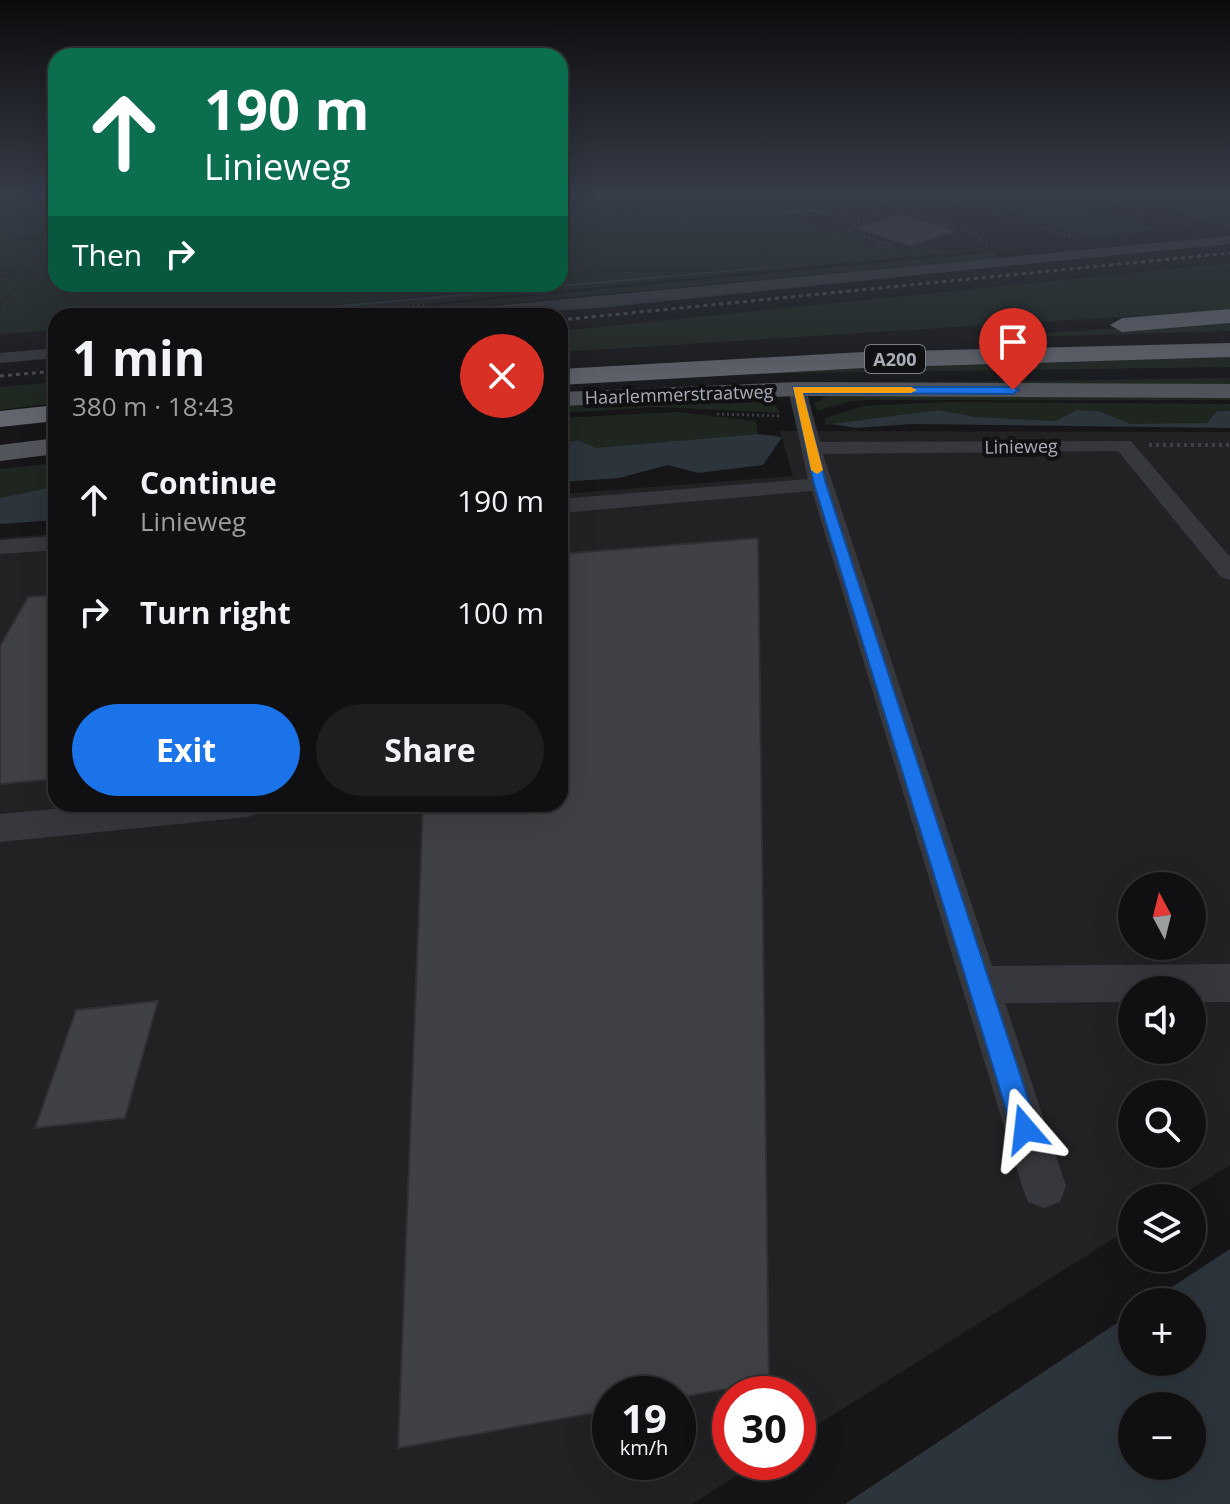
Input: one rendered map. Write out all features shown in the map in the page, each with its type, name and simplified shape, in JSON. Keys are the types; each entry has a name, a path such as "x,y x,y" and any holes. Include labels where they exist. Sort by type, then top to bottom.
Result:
{"highway":[{"path":"1095,327 1230,316"},
{"name":"A200","path":"809,351 1022,332"},
{"name":"A200","path":"568,365 809,351 1230,339"},
{"name":"A200","path":"568,378 863,360 1230,350"},
{"name":"A200","path":"568,379 1230,372"},
{"path":"0,419 48,414"},
{"path":"0,432 48,427"}],"main road":[{"name":"Haarlemmerstraatweg","path":"568,399 797,389 1230,391"},
{"path":"0,453 48,447"}],"street":[{"path":"523,308 947,267"},
{"path":"0,358 48,354"},
{"path":"797,389 820,484 1044,1186"},
{"path":"1124,445 1230,572"},
{"name":"Linieweg","path":"812,448 1124,445"},
{"path":"568,505 820,484"},
{"path":"0,547 48,544"},
{"path":"0,828 165,812"},
{"path":"980,985 1230,983"}],"path":[{"path":"1124,445 1230,445"}],"shaded area":[{"path":"0,267 48,267 48,272 45,272 48,272 48,292 467,292 300,308 48,308 48,331 0,334 0,307 22,280 0,304 0,277 36,273 0,275"},
{"path":"568,267 759,267 568,284"},
{"path":"763,267 777,267 568,286 568,284"},
{"path":"775,267 802,267 568,290 568,286"},
{"path":"835,267 889,267 456,308 406,308"},
{"path":"892,267 903,267 474,308"},
{"path":"981,267 996,267 600,308 560,308"},
{"path":"1189,267 1230,267 1230,310 568,351 568,330"},
{"path":"504,292 545,292 379,308 329,308"},
{"path":"508,292 305,308 471,293"},
{"path":"1230,321 1230,331 953,339"},
{"path":"1230,357 1230,367 731,374 910,365"},
{"path":"1230,378 1230,387 750,385"},
{"path":"48,383 48,404 0,410 0,387"},
{"path":"768,395 781,413 659,407 568,413 568,403"},
{"path":"828,396 1230,396 1230,400 871,400 851,401 817,411 814,403"},
{"path":"947,402 1230,404 1230,411 1217,411 1210,422 1202,424 1131,424 1099,411 1076,410 1056,421 976,417 938,410 825,425 825,418 863,406"},
{"path":"938,410 976,417 1056,421 1076,410 1099,411 1131,424 1207,423 1217,411 1230,411 1230,428 912,424 856,428 831,424"},
{"path":"677,412 756,421 758,434 596,449 578,440 568,442 568,418"},
{"path":"780,431 1230,432 1230,1165 1199,1184 1118,1184 1118,1236 816,1426 816,1376 712,1376 712,1480 730,1480 692,1504 0,1504 0,538 48,535 48,812 568,812 568,493 793,476"},
{"path":"758,434 782,437 763,465 698,473 668,465 619,478 568,481 568,442 578,440 596,448"},
{"path":"48,464 48,488 0,498 0,469"},
{"path":"48,488 48,521 0,524 0,498"},
{"path":"1230,1249 1230,1504 845,1504 1118,1322 1118,1376 1206,1376 1206,1288 1170,1288 1195,1272 1206,1272 1206,1265"}],"building":[{"path":"758,538 769,1376 712,1376 712,1392 696,1395 696,1376 592,1376 592,1413 398,1448 423,812 568,812 568,553"},
{"path":"48,596 48,780 0,784 0,646 28,597"},
{"path":"158,1001 125,1118 35,1128 76,1010"}],"railway":[{"path":"568,319 1088,267"},
{"path":"0,376 48,372"}],"slow traffic":[{"path":"817,470 797,389 911,390"}],"route":[{"path":"1013,390 797,389 820,484 1025,1129"}]}
